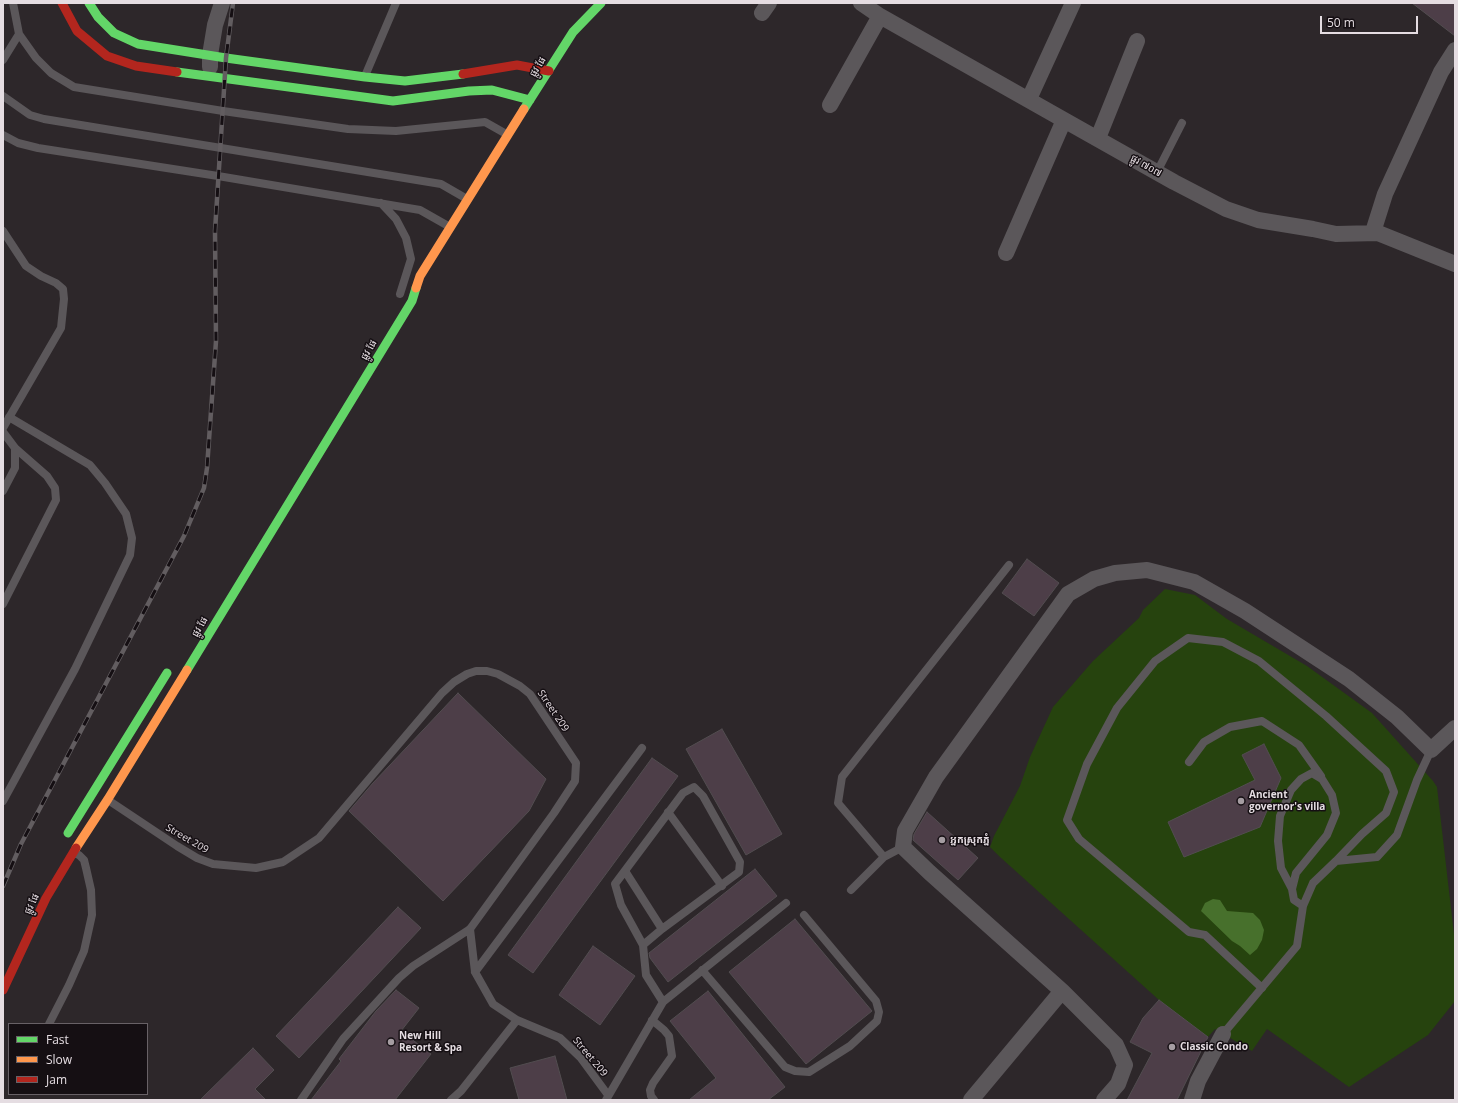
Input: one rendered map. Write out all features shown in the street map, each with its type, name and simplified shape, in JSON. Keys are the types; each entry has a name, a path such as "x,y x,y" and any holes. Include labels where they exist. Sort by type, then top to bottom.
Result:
{"street":[{"path":"62,3 78,31 107,56 136,66 393,101 469,91 492,90 530,100"},
{"path":"90,3 98,17 114,33 138,44 210,55 365,77 406,81 517,65 549,71"},
{"path":"209,76 210,55 215,25 222,3"},
{"name":"ផ្លូវ ផែ","path":"3,990 46,898 412,301 420,276 573,32 601,3"},
{"name":"ផ្លូវ ៧០៧","path":"860,3 880,16 1064,120 1226,209 1258,220 1336,234 1378,233 1455,264"},
{"path":"1029,99 1073,3"},
{"name":"ផ្លូវ ផែ","path":"573,32 580,10"},
{"path":"830,105 880,16"},
{"path":"1098,138 1137,41"},
{"path":"1373,232 1385,194 1441,72 1455,50"},
{"path":"1006,253 1064,120"},
{"name":"ផ្លូវ ផែ","path":"398,297 420,276"},
{"path":"1104,1100 1118,1084 1125,1065 1116,1045 1062,991 928,872 903,847 905,831 936,777 1068,594 1094,579 1115,573 1147,570 1194,582 1245,612 1349,679 1397,717 1431,750 1455,728"},
{"path":"65,838 170,668"},
{"path":"971,1100 1062,991"},
{"path":"1192,1100 1198,1081 1223,1034"}],"lane":[{"path":"13,3 20,34 36,58 51,73 74,87 348,129 396,131 485,122 508,135"},
{"path":"365,77 396,3"},
{"path":"3,60 20,34"},
{"path":"3,96 30,115 44,119 441,184 468,200"},
{"path":"1157,172 1182,123"},
{"path":"4,136 18,143 38,148 420,210 450,228"},
{"path":"381,203 396,219 406,238 411,259 398,297"},
{"path":"3,231 26,266 41,276 56,283 63,289 64,299 61,328 3,428"},
{"path":"3,801 75,669 130,555 132,538 126,514 105,483 90,465 9,417"},
{"path":"3,432 15,448 47,476 54,488 56,500 3,604"},
{"path":"3,491 15,468 15,448"},
{"path":"884,857 838,803 842,777 1008,565"},
{"path":"1223,1034 1262,988 1297,946 1303,906 1313,883 1336,862 1362,834 1386,813 1394,792 1386,770 1326,716 1259,661 1223,642 1188,638 1155,661 1117,708 1087,764 1067,820 1079,839 1189,932 1205,935 1262,988"},
{"name":"Street 209","path":"108,799 184,850 197,858 213,864 256,868 282,862 319,838 442,693 454,682 467,674 476,671 487,671 498,674 520,686 530,694 576,763 575,781 554,813 470,930 475,972 493,1004 517,1020 560,1038 580,1057 607,1097"},
{"path":"1189,762 1204,742 1230,727 1262,721 1299,744 1332,796 1336,813 1327,835 1296,873 1292,889"},
{"path":"475,972 642,748"},
{"path":"1336,862 1377,857 1397,835 1417,780 1431,750"},
{"path":"1303,906 1294,900 1292,889 1281,868 1278,841 1280,816 1291,790 1301,779 1312,773 1322,779"},
{"path":"643,945 662,929 739,872 740,862 703,796 694,786 683,793 615,884 621,905 643,945 646,975 663,1002"},
{"path":"668,812 722,886"},
{"path":"851,890 884,857 903,847"},
{"path":"50,1023 69,985 84,950 92,916 91,890 84,860 73,853"},
{"path":"625,871 662,929"},
{"path":"607,1097 663,1002 786,903"},
{"path":"702,970 785,1067 795,1071 809,1072 850,1046 877,1021 880,1012 876,1001 804,915"},
{"path":"301,1100 344,1039 400,978 413,966 470,930"},
{"path":"451,1100 461,1091 517,1020"},
{"path":"652,1020 669,1036 672,1056 653,1083 650,1090 651,1096 654,1100"}],"shaded area":[{"path":"1165,589 1195,595 1227,619 1307,666 1372,713 1437,787 1455,943 1455,1001 1428,1035 1349,1087 1267,1029 1252,1051 1215,1029 1208,1037 1159,1000 990,847 994,836 1020,786 1030,757 1053,707 1093,661 1139,618 1143,610"},
{"path":"1213,899 1220,900 1227,911 1253,913 1260,920 1264,930 1262,940 1257,949 1250,955 1232,941 1201,911 1205,903"}],"building":[{"path":"1412,3 1455,3 1455,36"},
{"path":"1027,559 1059,583 1034,616 1002,593"},
{"path":"458,693 546,779 529,811 443,901 349,811 373,783"},
{"path":"722,729 782,834 746,855 686,749"},
{"name":"Ancient governor's villa","path":"1264,744 1281,778 1260,827 1184,857 1168,822 1255,780 1242,755"},
{"path":"652,758 678,776 533,973 508,955"},
{"path":"927,812 978,858 958,880 913,840 914,834"},
{"path":"755,869 777,896 668,982 650,958 649,953"},
{"path":"398,907 421,928 299,1058 276,1036"},
{"path":"795,919 872,1011 806,1064 729,972"},
{"path":"593,946 635,976 600,1025 559,995"},
{"path":"396,990 419,1008 401,1031 431,1054 395,1100 311,1100 341,1061 339,1059 376,1011"},
{"path":"708,991 785,1087 768,1100 689,1100 716,1078 670,1021"},
{"name":"Classic Condo","path":"1159,1000 1208,1037 1177,1100 1127,1100 1152,1053 1130,1042 1143,1018"},
{"path":"253,1048 274,1070 255,1089 266,1100 200,1100"},
{"path":"555,1056 567,1100 519,1100 510,1068"}],"railway":[{"path":"3,886 21,844 184,536 204,488 207,468 216,341 215,231 226,58 233,3"}],"traffic: fast":[{"path":"89,3 98,17 114,33 138,44 226,58 405,81 463,74"},
{"path":"524,109 573,32 601,3"},
{"path":"177,72 393,101 469,91 492,90 530,100"},
{"path":"187,670 412,301 416,288"},
{"path":"68,833 167,673"}],"traffic: slow":[{"path":"416,288 420,276 524,109"},
{"path":"76,848 108,799 187,670"}],"traffic: jam":[{"path":"62,3 77,31 107,56 136,66 177,72"},
{"path":"463,74 517,65 549,71"},
{"path":"3,990 46,898 76,848"}],"place":[{"name":"Ancient governor's villa","path":"1241,801"},
{"name":"អ្នកស្រុកភ្នំ","path":"942,840"},
{"name":"New Hill Resort & Spa","path":"391,1042"},
{"name":"Classic Condo","path":"1172,1047"}]}
